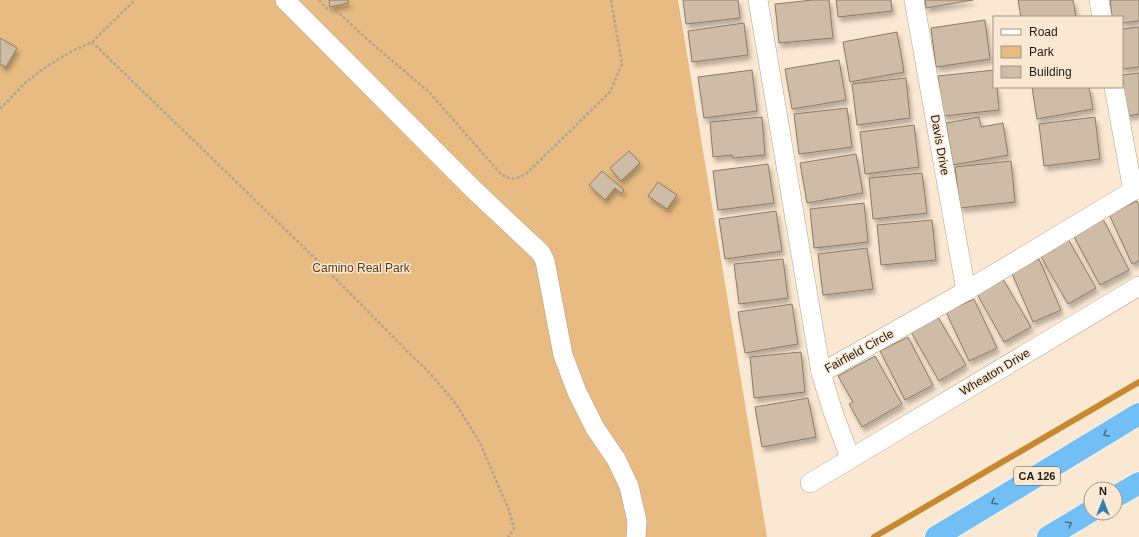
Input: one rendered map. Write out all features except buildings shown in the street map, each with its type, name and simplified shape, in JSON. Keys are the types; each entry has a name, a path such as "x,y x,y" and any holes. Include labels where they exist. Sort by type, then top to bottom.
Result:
{"highway":[{"name":"CA 126","path":"936,537 1139,414"},
{"path":"1123,492 1139,483"},
{"path":"1048,537 1083,516"}],"lane":[{"path":"285,0 473,189 541,253 545,261 563,354 577,392 595,428 616,459 629,486 637,521 636,537"},
{"name":"Fairfield Circle","path":"758,0 821,373 966,291 1136,189"},
{"name":"Davis Drive","path":"914,0 966,291"},
{"path":"1099,0 1102,16"},
{"path":"1114,88 1136,189"},
{"name":"Wheaton Drive","path":"810,483 1139,286"},
{"path":"821,373 832,409 850,458"}],"path":[{"path":"0,109 25,83 47,66 72,51 92,42 135,0"},
{"path":"319,0 326,8 340,14 368,41 428,92 500,173 507,178 517,178 526,174 610,92 622,64 611,0"},
{"path":"92,42 321,264 411,356 429,372 456,404 480,443 509,510 514,529 508,537"}],"green space":[{"name":"Camino Real Park","path":"0,0 678,0 767,537 0,537"}],"waterway":[{"path":"874,537 1139,382"}]}
